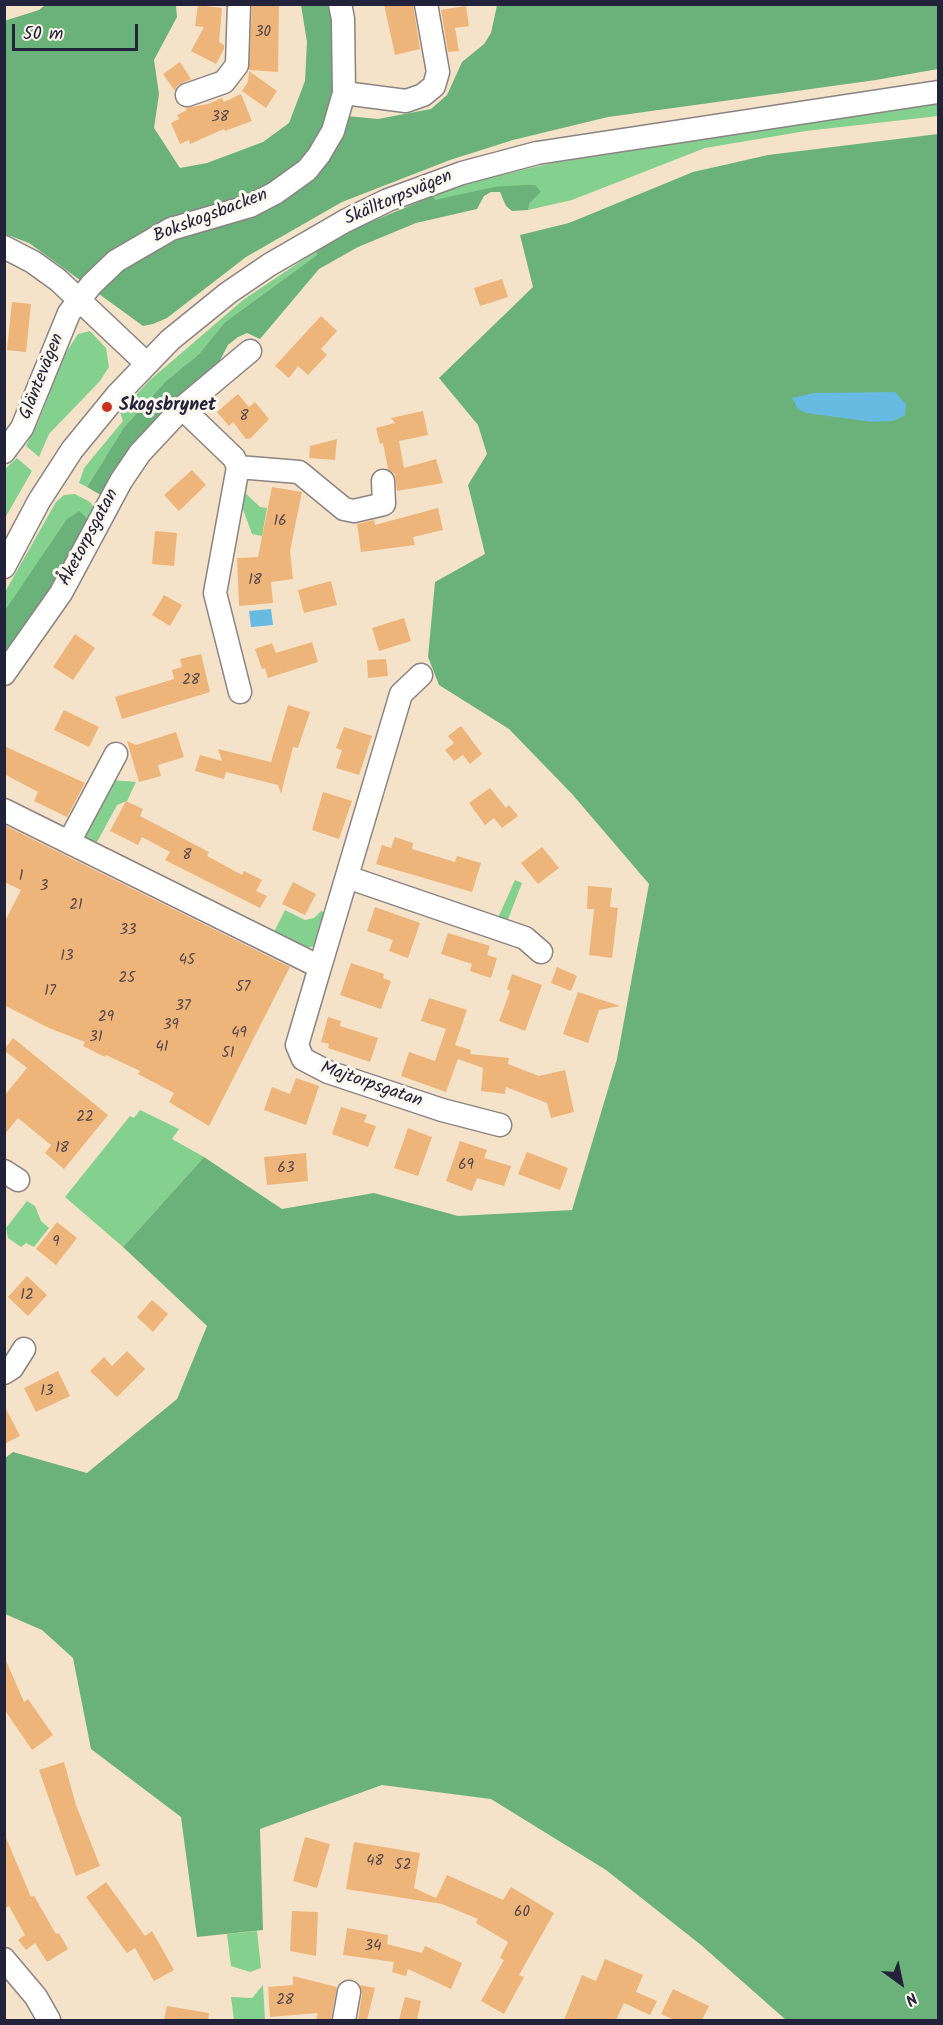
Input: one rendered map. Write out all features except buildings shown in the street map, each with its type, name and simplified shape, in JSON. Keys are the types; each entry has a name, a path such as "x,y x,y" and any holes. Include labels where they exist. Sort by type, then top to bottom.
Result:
{"street":[{"path":"187,95 224,82 237,65 239,4"},
{"name":"Bokskogsbacken","path":"80,300 117,261 148,241 193,221 250,206 290,185 307,170 333,131 344,93 344,38 340,4"},
{"path":"344,93 406,101 423,95 435,86 438,72 426,4"},
{"name":"Skälltorpsvägen","path":"4,567 39,501 72,450 147,364 190,322 279,259 362,213 462,173 573,146 939,92"},
{"path":"4,247 33,262 80,300 147,364"},
{"name":"Gläntevägen","path":"4,452 22,428 63,328 80,300"},
{"name":"Åketorpsgatan","path":"4,674 61,593 121,482 140,453 182,408 250,351"},
{"path":"182,408 234,458 238,467 215,593 240,692"},
{"path":"238,467 299,472 344,509 354,511 377,508 385,503 383,481"},
{"name":"Majtorpsgatan","path":"421,675 402,694 297,1045 303,1059 328,1072 442,1110 500,1125"},
{"path":"69,842 116,754"},
{"path":"4,810 321,967"},
{"path":"347,877 525,938 541,952"},
{"path":"4,1373 12,1368 24,1348"},
{"path":"4,1959 36,1997 49,2020"},
{"path":"344,2020 349,1992"}],"green space":[{"path":"335,4 336,115 378,119 431,109 447,95 462,62 484,44 491,33 497,5 938,5 938,69 876,80 608,117 513,140 450,160 342,202 246,257 167,318 143,326 29,243 5,234 4,21 39,10 45,5 176,5 177,17 154,60 159,94 154,128 180,168 207,163 263,142 289,123 305,81 307,42 301,5"},
{"path":"938,103 938,116 806,131 705,148 572,200 528,210 530,203 541,192 493,187 435,201 433,196 476,181 552,163"},
{"path":"938,134 938,2020 786,2020 701,1945 606,1870 491,1799 382,1785 260,1829 263,1930 197,1937 181,1817 91,1749 73,1658 42,1630 5,1614 5,1458 13,1452 87,1473 177,1399 207,1326 123,1247 204,1157 282,1209 374,1193 458,1216 572,1210 617,1059 649,884 572,794 509,729 439,685 428,657 435,582 485,554 468,485 487,454 478,425 439,378 533,287 520,235 569,223 693,172 768,155"},
{"path":"535,185 541,192 530,203 528,210 512,211 506,206 500,192 491,192 484,196 477,209 416,223 358,247 319,269 260,339 247,333 238,337 228,345 217,366 164,410 143,435 104,497 87,487 124,427 166,381 199,354 225,322 317,255 316,251 361,226 433,196 435,200 493,187"},
{"path":"316,251 317,255 225,322 199,354 166,381 124,427 87,487 79,483 84,468 123,421 120,412 150,380 243,300"},
{"path":"90,331 106,348 109,367 100,381 49,434 39,457 26,446 37,425 65,354 78,334"},
{"path":"17,458 32,471 5,518 5,469"},
{"path":"240,488 260,507 267,508 262,536 252,534 241,504"},
{"path":"75,494 90,502 95,509 87,532 66,520 5,612 5,592 56,502 64,495"},
{"path":"79,511 86,517 87,532 5,661 4,612 66,520"},
{"path":"111,780 136,782 127,801 117,805 96,844 82,836"},
{"path":"515,880 522,883 507,922 498,918"},
{"path":"285,910 305,920 314,918 321,911 328,914 319,944 305,949 273,934"},
{"path":"140,1110 179,1129 172,1139 204,1157 123,1247 65,1197 130,1116 134,1118"},
{"path":"27,1201 35,1206 41,1221 49,1228 34,1247 26,1243 21,1247 8,1238 6,1228"},
{"path":"257,1931 261,1968 250,1972 231,1966 227,1934"},
{"path":"263,1985 265,2020 234,2020 231,1997 252,1998"}],"water":[{"path":"895,392 906,404 905,415 893,421 873,422 806,413 798,409 792,398 814,393"},
{"path":"271,609 273,625 251,627 249,611"}],"place":[{"name":"Skogsbrynet","path":"107,407"}]}
